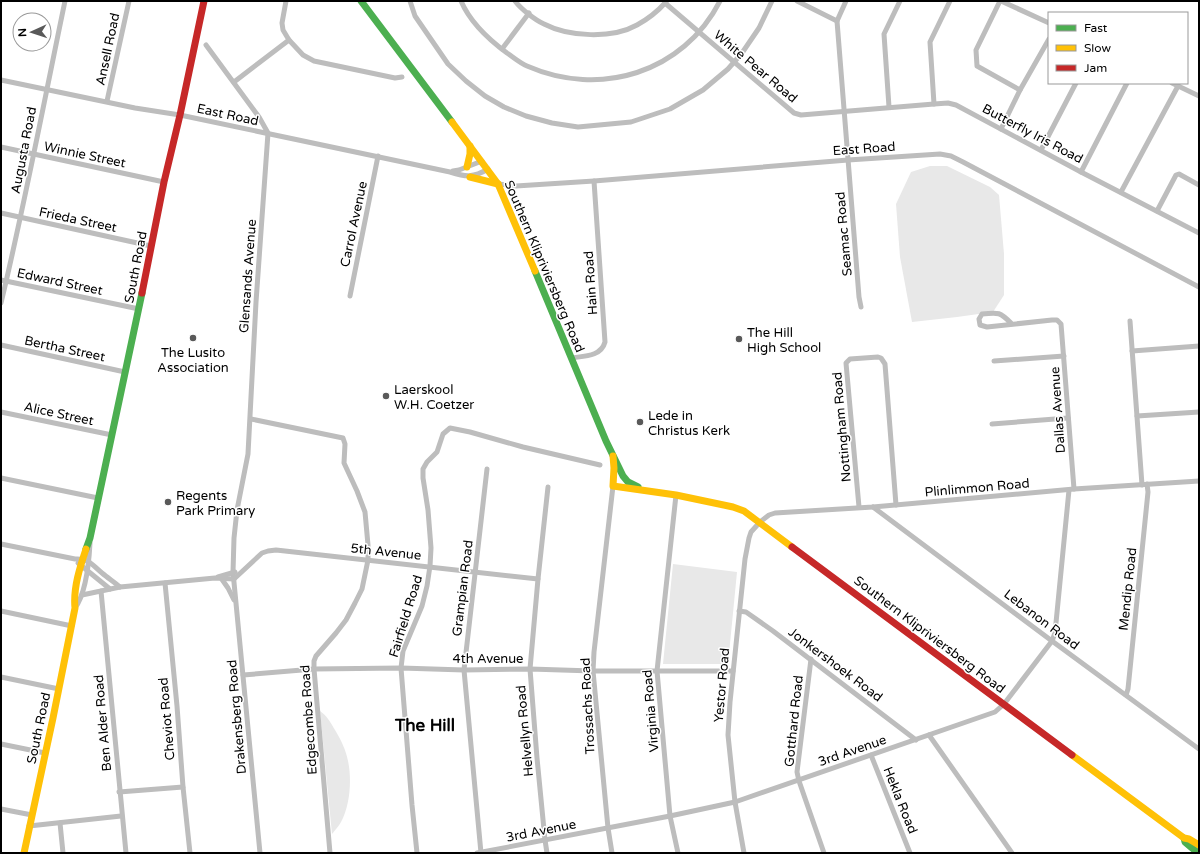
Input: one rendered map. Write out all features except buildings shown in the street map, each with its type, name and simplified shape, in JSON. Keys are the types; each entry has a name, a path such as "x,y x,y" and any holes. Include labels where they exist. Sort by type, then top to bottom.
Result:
{"street":[{"name":"Augusta Road","path":"1,303 4,281 21,217 65,1"},
{"name":"Ansell Road","path":"107,101 129,1"},
{"name":"South Road","path":"24,853 72,626 75,608 74,599 97,510 98,498 139,309 164,182 204,1"},
{"path":"286,1 282,28 289,40 302,55 309,59 395,78 402,77"},
{"name":"Southern Klipriviersberg Road","path":"361,1 498,184 613,456 625,479 644,490"},
{"path":"410,1 416,16 448,64 485,96 504,107 526,116 578,126 631,122 670,109 703,90 728,69 742,53 758,28 772,1"},
{"path":"460,1 466,14 490,40 526,66 563,78 590,81 614,79 639,73 661,62 685,47 699,33 712,16 720,1"},
{"path":"515,1 543,24 567,32 594,35 616,32 636,26 658,11 666,2"},
{"path":"796,1 838,21 846,1"},
{"path":"889,107 884,34 900,1"},
{"path":"934,104 930,42 950,1"},
{"path":"1020,90 977,66 976,50 1001,1 1048,23"},
{"name":"White Pear Road","path":"666,2 699,33 794,113 801,115 844,111"},
{"path":"502,49 529,13"},
{"name":"Seamac Road","path":"838,21 844,111 861,307"},
{"path":"234,82 289,40"},
{"path":"1001,129 1020,90 1048,41"},
{"path":"206,45 259,117 268,134"},
{"name":"East Road","path":"1,80 135,108 180,115 378,156 470,177"},
{"path":"1041,150 1075,84"},
{"path":"1081,172 1126,84"},
{"path":"1174,84 1199,96"},
{"path":"1121,192 1178,86"},
{"name":"Butterfly Iris Road","path":"844,111 948,103 956,104 1081,172 1199,233"},
{"name":"Glensands Avenue","path":"251,419 251,384 268,134"},
{"path":"467,167 470,146"},
{"name":"Winnie Street","path":"1,147 164,182"},
{"name":"East Road","path":"498,184 516,186 594,181 940,154 951,156 1199,287"},
{"name":"Carrol Avenue","path":"350,296 378,156"},
{"name":"East Road","path":"450,172 482,161"},
{"path":"470,177 478,175 488,169"},
{"path":"1157,211 1176,175 1179,174 1199,185"},
{"path":"470,177 498,184"},
{"name":"Hain Road","path":"571,358 597,353 601,350 604,344 594,181"},
{"name":"Frieda Street","path":"1,213 151,246"},
{"name":"Edward Street","path":"4,281 139,309"},
{"path":"982,314 1001,314 1012,324 986,327 980,325 979,320 982,314"},
{"name":"Dallas Avenue","path":"1012,324 1052,320 1057,320 1061,324 1068,418 1071,489"},
{"name":"Mendip Road","path":"1126,694 1128,689 1148,492 1145,484 1137,416 1130,321"},
{"name":"Bertha Street","path":"1,345 125,372"},
{"path":"1132,351 1199,346"},
{"path":"994,361 1064,356"},
{"name":"Nottingham Road","path":"858,507 846,363 850,359 878,357 881,358 885,364 896,505"},
{"name":"Alice Street","path":"1,412 112,435"},
{"path":"1137,416 1199,412"},
{"path":"992,424 1068,418"},
{"path":"82,595 120,587 215,578 234,579 234,538 237,510 248,454 251,419"},
{"name":"Edgecombe Road","path":"251,419 343,438 345,444 344,463 357,491 364,512 368,545 368,560 362,589 346,620 336,634 316,656 314,661 330,853"},
{"name":"Fairfield Road","path":"418,853 412,805 401,668 403,651 422,606 430,566 431,548 428,510 423,478 424,469 427,462 437,452 443,434 448,429 452,428 523,447 600,465"},
{"name":"Southern Klipriviersberg Road","path":"613,456 613,486 676,495 744,511 1184,838 1189,839 1199,845"},
{"name":"Grampian Road","path":"480,853 464,670 487,469"},
{"path":"1,478 98,498"},
{"name":"Plinlimmon Road","path":"760,522 768,515 775,513 896,505 1071,489 1199,481"},
{"name":"Trossachs Road","path":"612,853 608,828 593,671 613,486"},
{"name":"Helvellyn Road","path":"547,853 537,758 530,669 548,487"},
{"name":"3rd Avenue","path":"480,853 735,802 916,740 991,713 1000,708 1052,641 1071,489"},
{"name":"Virginia Road","path":"676,495 657,671 670,816 678,853"},
{"name":"Lebanon Road","path":"873,506 1052,641 1199,749"},
{"name":"Yestor Road","path":"744,853 735,802 728,722 749,538 754,528 760,522"},
{"path":"1,544 83,563 101,572 120,587"},
{"name":"5th Avenue","path":"234,579 262,553 276,550 538,579"},
{"name":"South Road","path":"75,608 82,595 83,563"},
{"path":"83,563 110,589"},
{"path":"215,578 233,572 240,574"},
{"path":"221,578 228,588 236,606"},
{"name":"Drakensberg Road","path":"234,579 260,853"},
{"name":"Cheviot Road","path":"165,583 190,853"},
{"name":"Ben Alder Road","path":"101,591 121,816 126,853"},
{"path":"1,610 72,626"},
{"name":"Jonkershoek Road","path":"740,611 746,612 773,631 909,733 916,740"},
{"name":"Gotthard Road","path":"811,659 798,766 798,781 824,853"},
{"name":"4th Avenue","path":"243,675 314,669 401,668 464,670 530,669 593,671 733,671"},
{"path":"1,677 59,689"},
{"path":"929,735 1012,853"},
{"path":"1,744 45,753"},
{"name":"Hekla Road","path":"871,755 910,853"},
{"path":"119,792 183,787"},
{"path":"1,809 32,815"},
{"path":"29,826 121,816"},
{"path":"60,822 63,853"},
{"name":"Southern Klipriviersberg Road","path":"1184,838 1185,842 1198,853"}],"shaded area":[{"path":"930,166 947,166 990,187 999,195 1004,254 1004,295 993,312 912,322 900,257 896,204 911,172"},
{"path":"673,564 737,572 728,664 663,664"},
{"path":"320,711 329,720 341,741 346,753 350,776 348,800 344,816 332,834"}],"traffic: fast":[{"path":"361,1 452,122"},
{"path":"535,271 606,441 623,476 628,482 638,487"},
{"path":"86,549 90,538 142,293"},
{"path":"1184,838 1185,842 1198,853"}],"traffic: slow":[{"path":"452,122 498,184 535,271"},
{"path":"467,167 470,146"},
{"path":"470,177 498,184"},
{"path":"613,456 613,486 676,495 733,507 744,511 792,547"},
{"path":"24,853 75,608 75,593 81,563 86,549"},
{"path":"1072,755 1184,838 1189,839 1199,845"}],"traffic: jam":[{"path":"142,293 164,182 204,1"},
{"path":"792,547 1072,755"}],"place":[{"name":"The Lusito Association","path":"193,338"},
{"name":"The Hill High School","path":"739,339"},
{"name":"Laerskool W.H. Coetzer","path":"386,396"},
{"name":"Lede in Christus Kerk","path":"640,422"},
{"name":"Regents Park Primary","path":"168,502"}],"district":[{"name":"The Hill","path":"425,725"}]}
